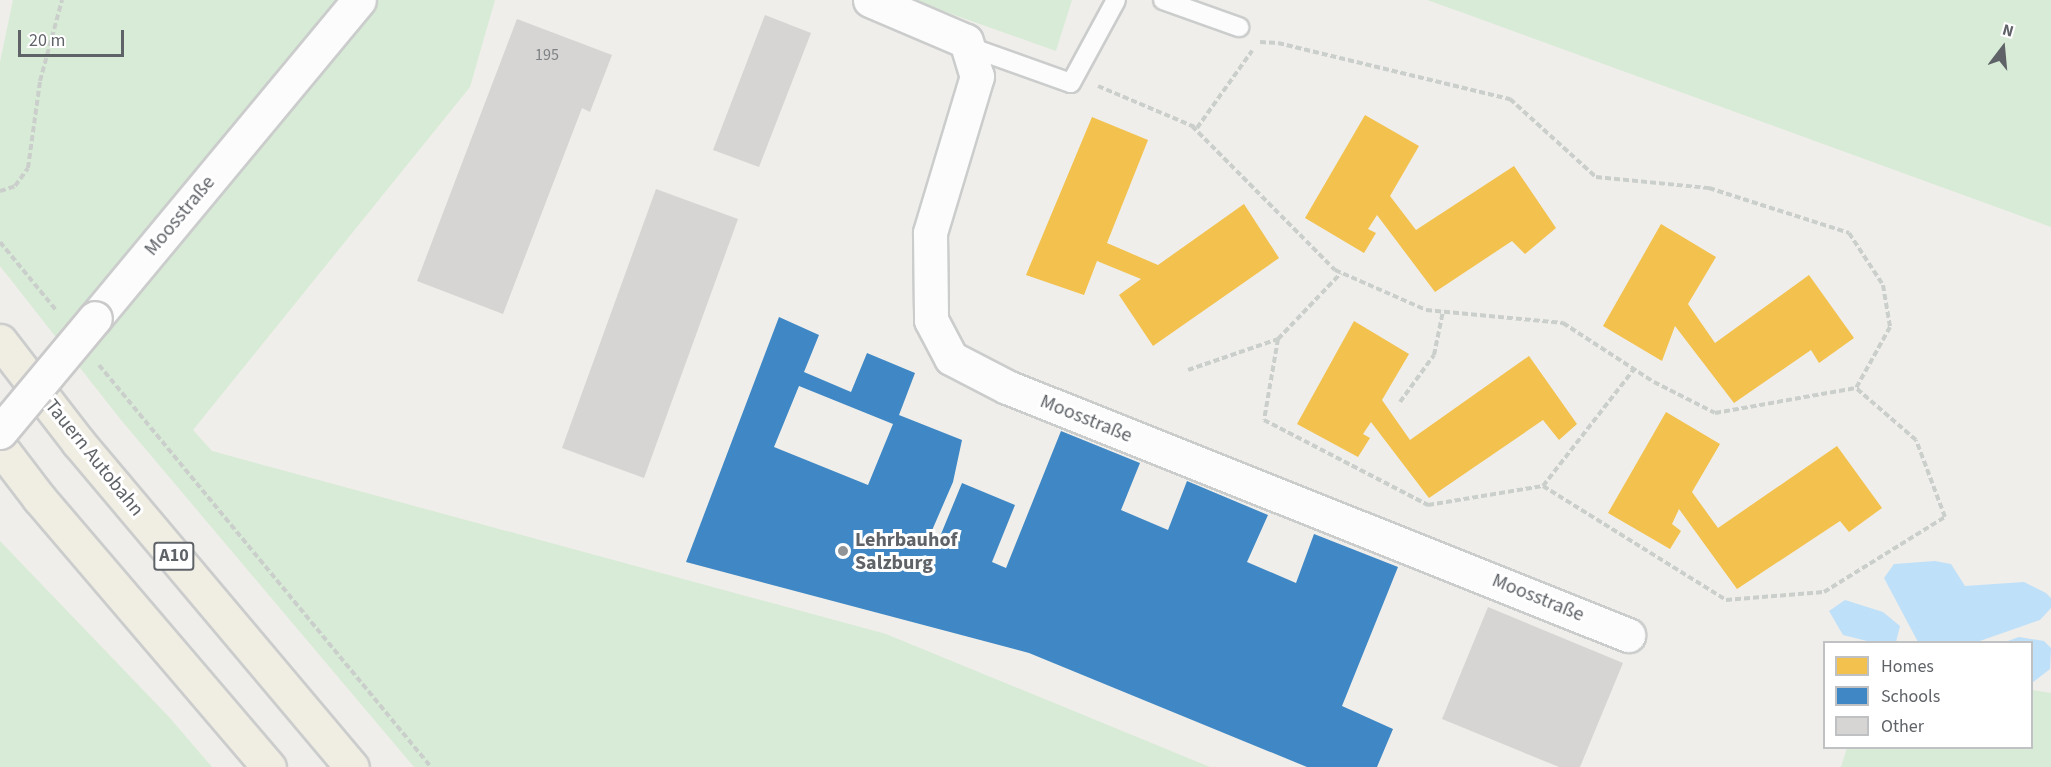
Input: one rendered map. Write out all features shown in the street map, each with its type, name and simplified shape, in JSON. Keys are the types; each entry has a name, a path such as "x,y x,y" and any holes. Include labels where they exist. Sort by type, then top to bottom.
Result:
{"highway":[{"name":"Tauern Autobahn","path":"0,341 78,442 352,767"},
{"path":"0,447 39,498 269,767"}],"street":[{"name":"Moosstraße","path":"0,432 359,0"},
{"path":"870,0 938,26 966,41 967,46"},
{"name":"Moosstraße","path":"967,46 976,76 930,233 931,320 951,358 1007,387 1628,635"}],"lane":[{"path":"967,46 1071,83 1116,0"},
{"path":"1163,0 1239,27"}],"path":[{"path":"0,191 15,186 28,168 40,81 63,0"},
{"path":"1097,85 1197,128 1258,43 1254,42 1278,43 1510,99 1596,177 1708,188 1849,232 1883,285 1890,327 1856,388"},
{"path":"1192,126 1341,273 1425,310 1563,323 1634,369 1715,414 1856,388"},
{"path":"0,242 62,318"},
{"path":"1188,370 1278,339 1341,273"},
{"path":"1400,402 1434,355 1443,311"},
{"path":"1278,339 1264,420 1428,505 1543,486 1726,600 1824,592 1945,517 1916,440 1856,388"},
{"path":"96,362 431,767"},
{"path":"1543,486 1634,369"}],"green space":[{"path":"13,0 340,0 364,21 376,0 495,0 470,87 193,430 212,451 886,634 1210,767 414,767 121,420 0,266 0,62"},
{"path":"912,0 1072,0 1056,51"},
{"path":"1427,0 2051,0 2051,227 1461,12"},
{"path":"0,541 169,717 212,767 0,767"},
{"path":"2033,690 2051,693 2051,767 1841,767 1847,749 2033,749"}],"water":[{"path":"1935,561 1951,564 1965,586 2024,582 2046,593 2051,598 2051,608 2040,620 1980,641 1917,641 1884,578 1894,564"},
{"path":"1845,600 1883,612 1900,626 1896,641 1867,641 1843,635 1829,611"},
{"path":"2019,637 2044,641 2051,648 2050,669 2033,682 2033,641 2008,641"}],"building: Homes":[{"path":"1365,115 1419,146 1390,196 1416,230 1514,166 1556,228 1525,254 1512,241 1435,292 1377,215 1368,229 1376,233 1364,253 1305,218"},
{"path":"1092,117 1148,140 1107,243 1158,265 1244,204 1279,258 1153,346 1119,295 1141,279 1097,261 1084,295 1026,275"},
{"path":"1661,224 1716,257 1688,304 1715,343 1809,275 1854,338 1819,363 1811,350 1734,403 1675,326 1662,361 1603,326"},
{"path":"1354,321 1409,354 1382,400 1410,440 1529,356 1577,424 1559,440 1543,420 1429,498 1371,422 1363,434 1370,438 1358,457 1297,424"},
{"path":"1666,412 1720,444 1692,492 1718,528 1837,446 1882,508 1849,532 1840,521 1737,589 1679,509 1672,524 1681,531 1670,549 1608,513"}],"building: Schools":[{"name":"Lehrbauhof Salzburg","path":"779,317 819,335 804,372 851,392 867,353 915,373 899,415 962,440 953,482 930,535 939,539 962,483 1015,505 992,562 1006,568 1061,431 1140,463 1121,510 1168,530 1187,481 1268,515 1247,562 1296,583 1314,534 1398,567 1342,706 1393,729 1377,767 1307,767 1029,653 686,562","holes":["799,386 893,424 868,485 774,447"]}],"building: Other":[{"path":"765,15 811,33 759,167 713,150"},
{"path":"517,19 612,55 590,112 582,108 503,314 417,281"},
{"path":"656,189 738,219 644,478 562,448"},
{"path":"1488,607 1623,663 1580,767 1559,767 1442,719"}],"place":[{"name":"Lehrbauhof Salzburg","path":"843,551"}]}
